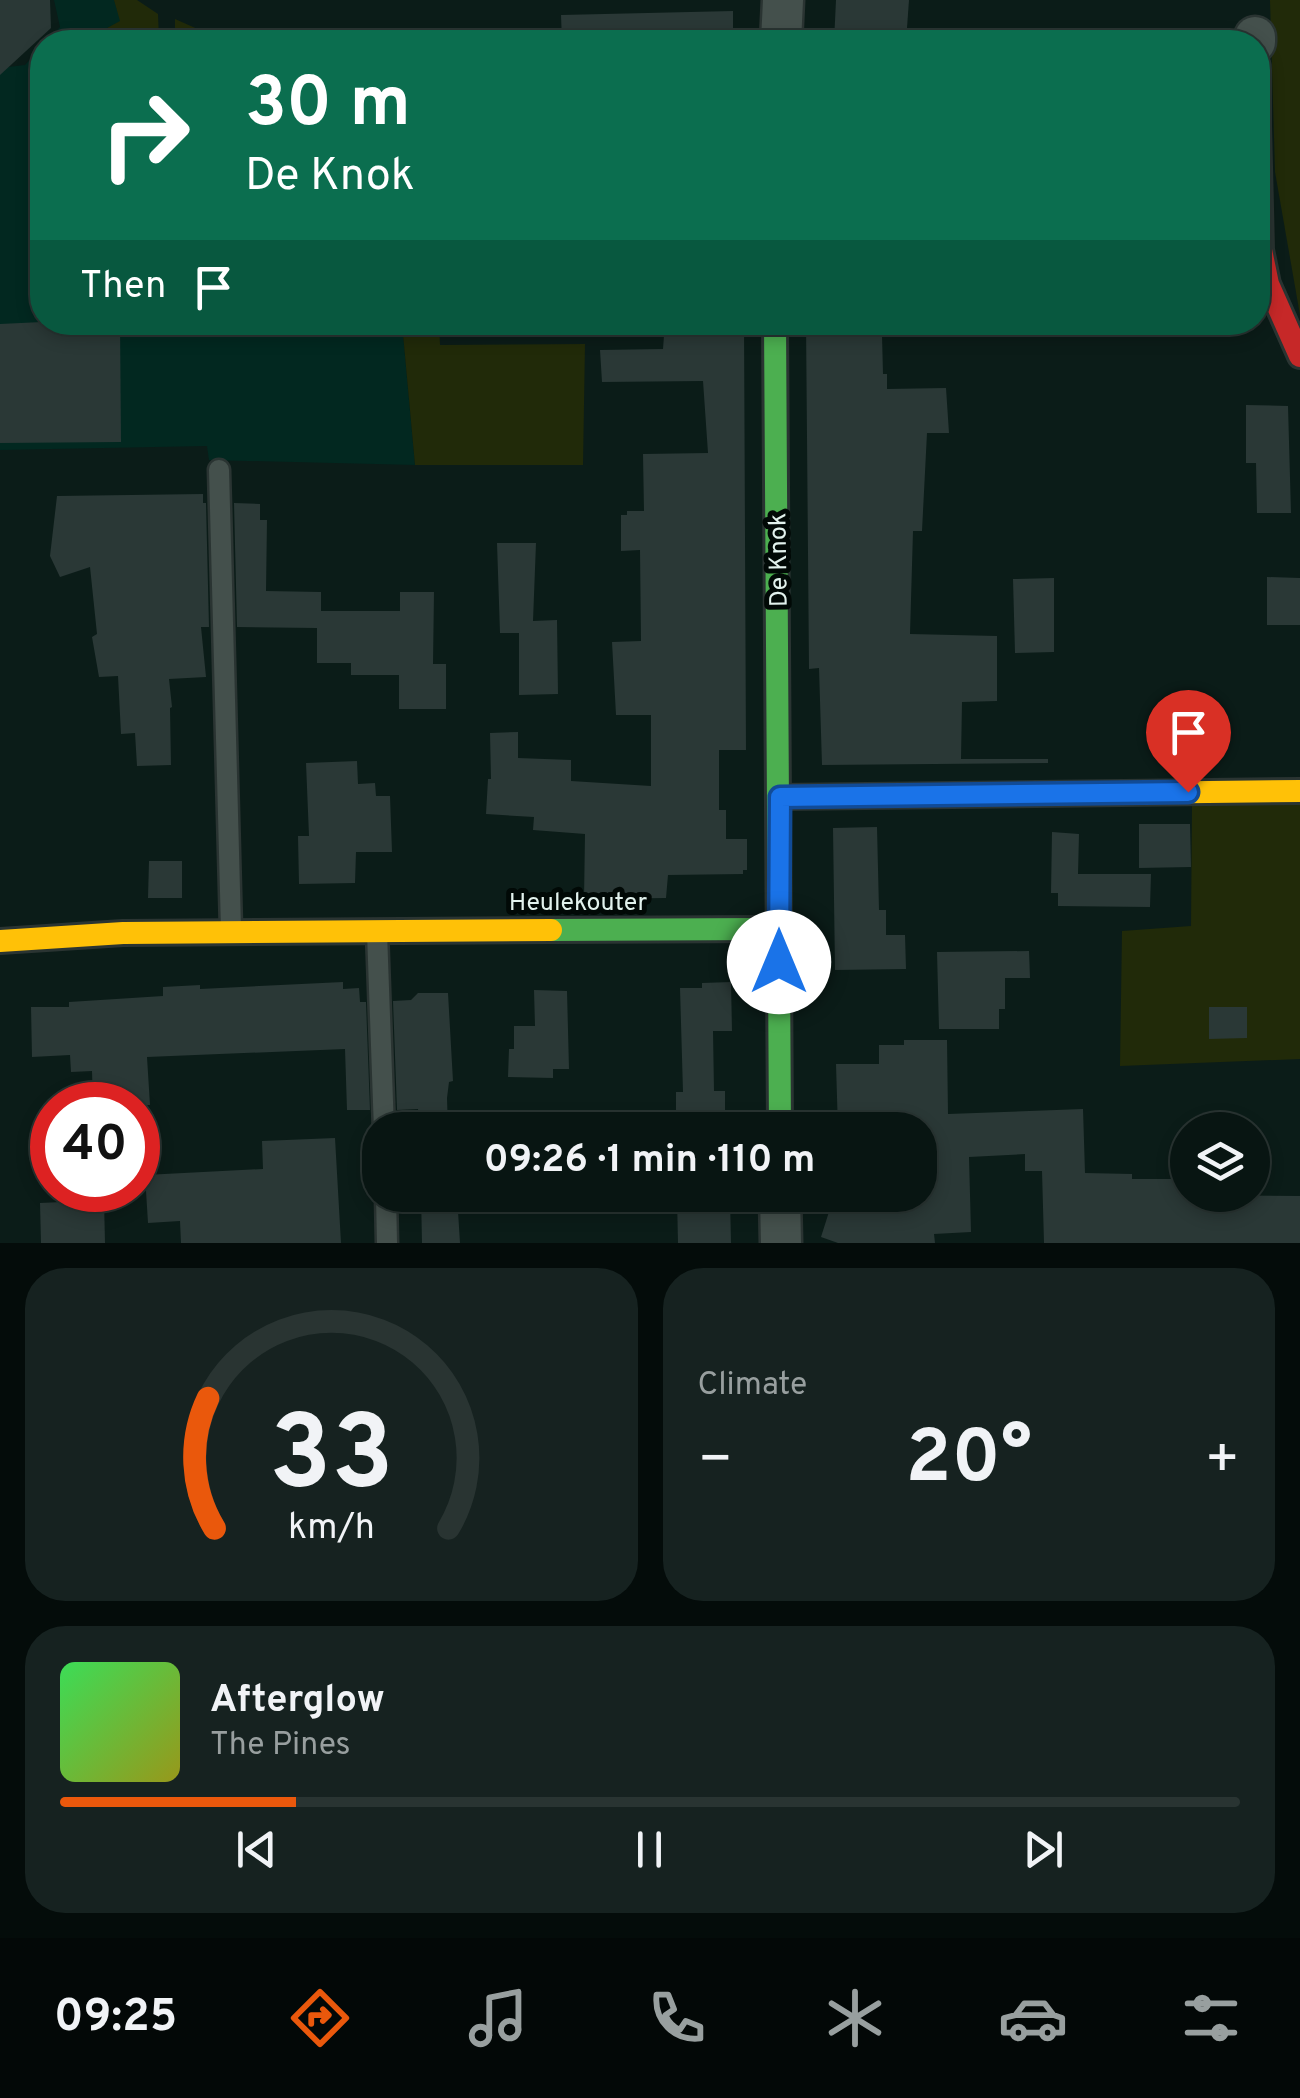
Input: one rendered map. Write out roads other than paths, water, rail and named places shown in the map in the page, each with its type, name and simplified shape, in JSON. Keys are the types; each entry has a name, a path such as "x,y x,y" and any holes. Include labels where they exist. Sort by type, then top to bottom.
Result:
{"street":[{"path":"782,30 783,0"},
{"path":"1270,288 1300,356"},
{"name":"De Knok","path":"775,335 780,1112"},
{"path":"780,797 1300,791"},
{"name":"Heulekouter","path":"0,941 232,931 778,928"},
{"path":"780,1212 781,1243"}],"lane":[{"path":"220,470 232,931"},
{"path":"377,929 383,1112"},
{"path":"387,1212 388,1243"}]}
